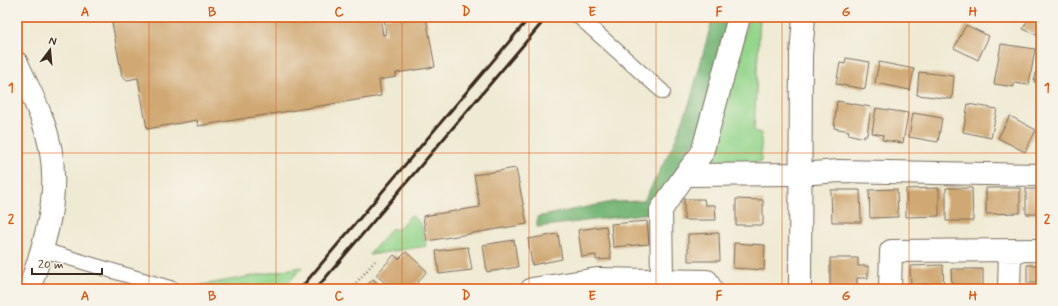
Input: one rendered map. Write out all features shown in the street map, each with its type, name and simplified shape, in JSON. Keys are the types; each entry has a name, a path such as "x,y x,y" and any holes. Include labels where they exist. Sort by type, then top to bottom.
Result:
{"street":[{"path":"662,279 661,210 702,153 739,17"},
{"path":"800,289 801,55 804,17"},
{"path":"17,63 43,120 53,169 53,198 50,221 43,250 29,289"},
{"path":"685,175 800,174 839,172 1041,175"},
{"path":"890,289 891,251 1041,250"},
{"path":"1009,289 1010,251"},
{"path":"532,289 597,279 708,281 712,289"}],"lane":[{"path":"580,17 663,92"},
{"path":"43,250 174,289"}],"path":[{"path":"351,289 375,261"}],"green space":[{"path":"713,17 730,17 700,130 681,166 651,213 537,227 537,217 613,202 644,201 674,143 690,102"},
{"path":"749,17 760,17 754,131 761,133 761,162 717,165 711,158"},
{"path":"411,215 421,224 426,246 369,255 392,228 397,230"},
{"path":"302,267 283,289 197,289 196,286"}],"building":[{"path":"111,17 380,17 383,35 386,34 384,17 426,17 435,67 396,73 396,77 379,80 381,96 198,126 197,120 147,129 138,78 127,80 122,76"},
{"path":"1007,17 1019,17 1016,22"},
{"path":"1029,17 1041,17 1041,37 1023,29"},
{"path":"966,25 989,36 978,60 954,48"},
{"path":"1001,44 1035,49 1029,85 1014,83 1014,87 994,84"},
{"path":"846,58 869,62 865,89 836,84 840,63 845,64"},
{"path":"879,62 914,69 910,90 875,83"},
{"path":"1038,63 1041,63 1041,83 1034,82"},
{"path":"919,72 954,76 952,99 917,95"},
{"path":"837,101 871,107 867,135 864,135 864,138 848,134 849,131 834,128"},
{"path":"968,104 997,109 991,138 963,132"},
{"path":"876,108 908,113 903,143 882,140 883,135 872,133"},
{"path":"913,113 942,118 938,142 909,137"},
{"path":"1010,116 1036,130 1025,152 998,138"},
{"path":"516,168 527,224 427,241 423,216 480,207 474,175"},
{"path":"939,188 939,216 906,217 906,189"},
{"path":"946,188 972,188 973,221 946,221"},
{"path":"986,188 1020,188 1020,213 986,214"},
{"path":"897,189 898,217 870,218 869,190"},
{"path":"1026,189 1041,189 1041,214 1026,214"},
{"path":"831,190 860,190 861,222 832,222"},
{"path":"684,199 704,199 705,205 715,205 716,220 684,220"},
{"path":"736,199 763,200 763,225 736,225"},
{"path":"647,221 649,244 613,247 611,224"},
{"path":"606,226 611,259 596,260 596,255 582,257 578,230"},
{"path":"719,233 720,261 688,261 688,234"},
{"path":"558,234 562,259 532,265 528,239"},
{"path":"514,240 518,267 487,272 483,245"},
{"path":"734,243 765,245 764,270 733,268"},
{"path":"468,247 472,270 439,274 436,251"},
{"path":"406,252 427,271 412,289 392,289 376,275 394,255 399,259"},
{"path":"830,258 858,258 858,266 868,266 868,278 857,278 857,287 830,287"},
{"path":"943,265 944,289 927,289 927,284 911,285 910,266"},
{"path":"1027,265 1041,265 1041,288 1036,288 1036,283 1027,283"},
{"path":"951,269 983,269 983,289 952,289"},
{"path":"373,279 384,289 363,289"}],"railway":[{"path":"300,289 530,17"},
{"path":"316,289 547,17"}]}
